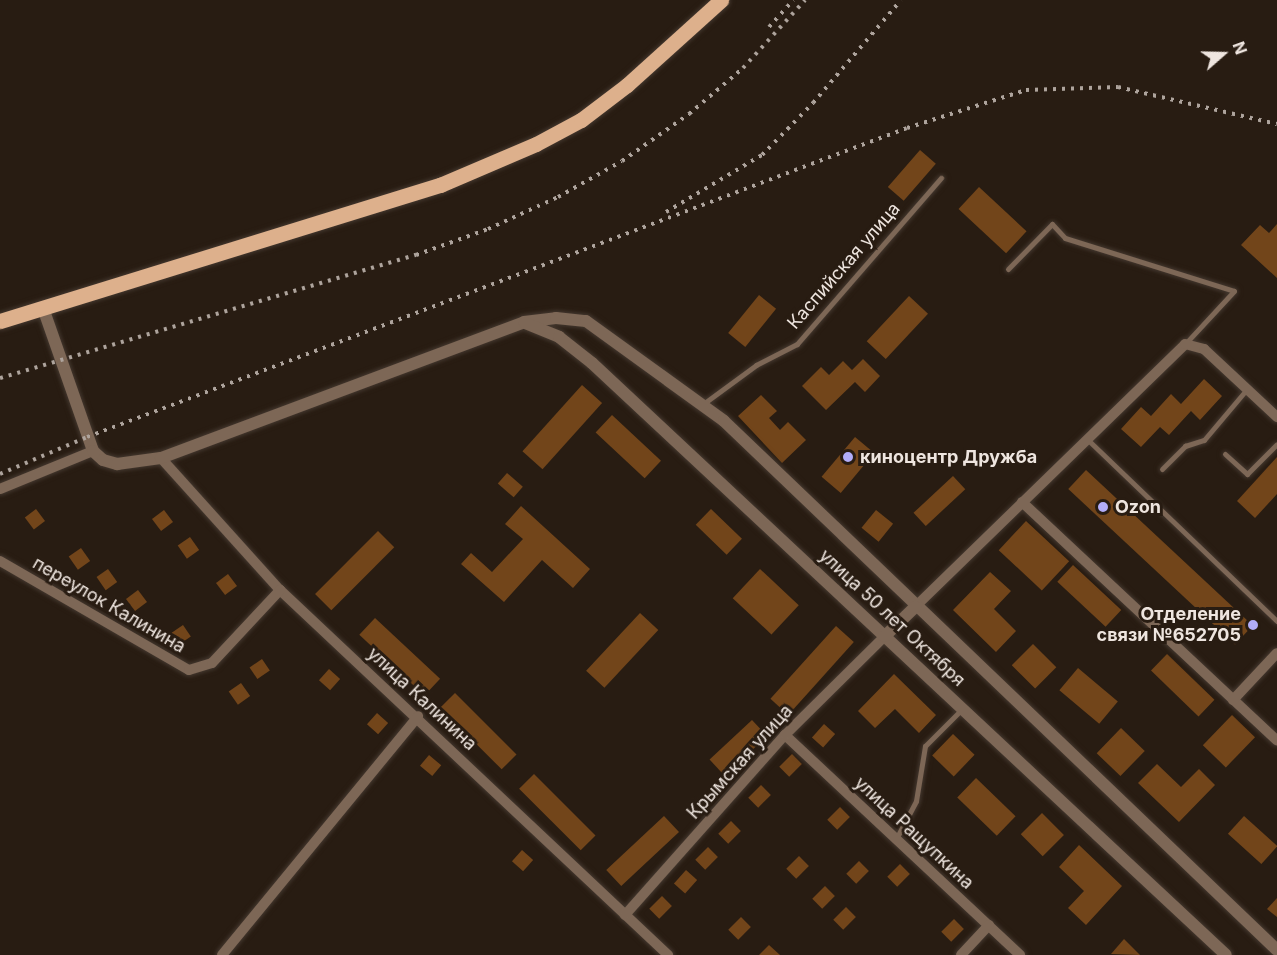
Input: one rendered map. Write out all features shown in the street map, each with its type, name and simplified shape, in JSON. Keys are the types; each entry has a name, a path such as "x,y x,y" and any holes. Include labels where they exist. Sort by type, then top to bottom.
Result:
{"main road":[{"path":"0,321 440,185 536,144 581,120 627,85 721,0"}],"street":[{"path":"43,308 93,451 103,460 117,464 161,458 524,322"},
{"name":"улица 50 лет Октября","path":"524,322 556,318 586,321 703,404 1277,950"},
{"name":"улица 50 лет Октября","path":"524,322 559,337 592,363 1226,955"},
{"path":"885,636 1185,344 1204,349 1277,417"},
{"path":"0,489 93,451"},
{"name":"улица Калинина","path":"161,458 280,590 418,716 668,955"},
{"path":"1022,502 1277,741"},
{"name":"переулок Калинина","path":"0,561 189,670 212,663 280,590"},
{"name":"Крымская улица","path":"625,915 785,735 885,636"},
{"path":"1233,700 1277,653"},
{"path":"222,955 418,716"},
{"name":"улица Ращупкина","path":"785,735 1020,955"},
{"path":"961,955 989,925"}],"lane":[{"name":"Каспийская улица","path":"703,404 756,365 797,344 941,178"},
{"path":"1008,269 1052,224 1065,238 1234,291 1185,344"},
{"path":"1162,468 1185,446 1204,440 1248,389"},
{"path":"1087,439 1277,621"},
{"path":"1225,454 1247,474 1277,444"},
{"path":"896,839 916,801 925,746 962,709"}],"building":[{"path":"920,150 936,164 904,201 888,187"},
{"path":"979,187 1027,231 1006,253 959,209"},
{"path":"1277,224 1277,278 1241,245 1260,225 1269,233"},
{"path":"759,295 776,309 745,347 728,333"},
{"path":"909,296 928,314 886,359 867,341"},
{"path":"863,359 880,376 865,392 855,382 826,410 802,386 821,367 829,375 843,361 852,370"},
{"path":"1204,379 1222,396 1200,420 1191,411 1169,435 1160,427 1141,447 1121,429 1141,407 1151,416 1171,394 1181,404"},
{"path":"582,385 602,403 543,469 522,451"},
{"path":"761,395 777,411 769,418 780,430 788,422 806,440 782,463 738,416"},
{"path":"612,415 661,461 645,478 596,433"},
{"path":"855,437 874,453 841,493 822,477"},
{"path":"1277,457 1277,494 1255,518 1237,501"},
{"path":"1086,470 1253,625 1235,645 1068,489"},
{"path":"507,473 523,487 514,497 498,484"},
{"path":"953,476 965,489 926,526 914,513"},
{"path":"521,506 590,569 573,588 542,560 504,602 461,564 471,553 492,572 523,539 505,524"},
{"path":"36,509 45,521 34,529 25,517"},
{"path":"711,509 742,539 727,555 696,525"},
{"path":"164,510 173,522 161,531 152,519"},
{"path":"876,510 893,524 879,542 862,528"},
{"path":"1026,521 1069,561 1042,590 999,550"},
{"path":"378,531 394,547 331,610 315,594"},
{"path":"190,537 199,550 187,559 178,546"},
{"path":"81,548 90,561 78,570 69,557"},
{"path":"1073,565 1121,610 1106,627 1057,582"},
{"path":"108,569 117,582 106,590 97,577"},
{"path":"760,569 799,605 771,634 733,598"},
{"path":"990,572 1011,591 994,609 1016,631 996,652 953,610"},
{"path":"228,574 237,586 225,595 216,583"},
{"path":"138,590 147,602 135,611 126,599"},
{"path":"640,613 658,630 604,688 586,671"},
{"path":"375,618 440,679 424,696 359,635"},
{"path":"183,625 191,637 178,645 171,633"},
{"path":"836,626 854,642 788,715 770,699"},
{"path":"1033,644 1056,667 1035,689 1012,665"},
{"path":"1167,654 1214,700 1198,716 1151,671"},
{"path":"262,659 270,671 257,679 250,667"},
{"path":"1078,668 1118,701 1099,724 1059,690"},
{"path":"329,669 340,679 330,690 319,680"},
{"path":"894,674 936,715 919,733 895,709 875,728 858,711"},
{"path":"241,683 250,696 238,705 229,692"},
{"path":"455,693 517,755 502,769 440,708"},
{"path":"377,713 388,723 378,734 367,724"},
{"path":"1232,715 1255,737 1226,767 1203,745"},
{"path":"752,720 767,736 725,776 710,760"},
{"path":"824,724 835,734 823,747 812,737"},
{"path":"1121,728 1145,751 1120,776 1097,753"},
{"path":"953,734 975,755 954,776 932,756"},
{"path":"792,754 802,764 789,777 779,767"},
{"path":"429,755 441,765 432,776 420,766"},
{"path":"1157,764 1181,787 1199,769 1215,785 1179,822 1138,783"},
{"path":"534,774 596,836 581,850 519,789"},
{"path":"976,778 1016,816 997,836 957,797"},
{"path":"761,785 771,795 758,808 748,798"},
{"path":"840,807 850,817 837,830 827,820"},
{"path":"1042,813 1064,835 1043,856 1021,834"},
{"path":"664,816 679,832 621,886 606,870"},
{"path":"1244,816 1277,846 1261,864 1228,834"},
{"path":"731,821 741,831 728,844 718,834"},
{"path":"1079,845 1122,886 1086,925 1068,908 1084,891 1059,867"},
{"path":"708,847 718,857 705,870 695,860"},
{"path":"522,850 533,860 523,871 512,861"},
{"path":"799,856 809,866 796,879 786,869"},
{"path":"859,861 869,871 856,884 846,874"},
{"path":"900,864 910,874 897,887 887,877"},
{"path":"686,870 697,880 685,893 674,883"},
{"path":"825,886 835,896 822,909 812,899"},
{"path":"662,896 672,906 659,919 649,909"},
{"path":"1277,898 1277,917 1267,909"},
{"path":"846,907 856,917 843,930 833,920"},
{"path":"741,917 751,927 738,940 728,930"},
{"path":"954,919 964,929 951,942 941,932"},
{"path":"1124,939 1140,955 1111,954"},
{"path":"769,945 780,955 759,955"}],"railway":[{"path":"769,27 793,0"},
{"path":"0,378 416,255 488,229 558,197 622,161 689,114 743,68 805,0"},
{"path":"666,212 762,155 813,103 901,0"},
{"path":"0,474 87,437 907,128 1026,90 1118,87 1277,124"}],"place":[{"name":"киноцентр Дружба","path":"848,457"},
{"name":"Ozon","path":"1103,507"},
{"name":"Отделение связи №652705","path":"1253,625"}]}
